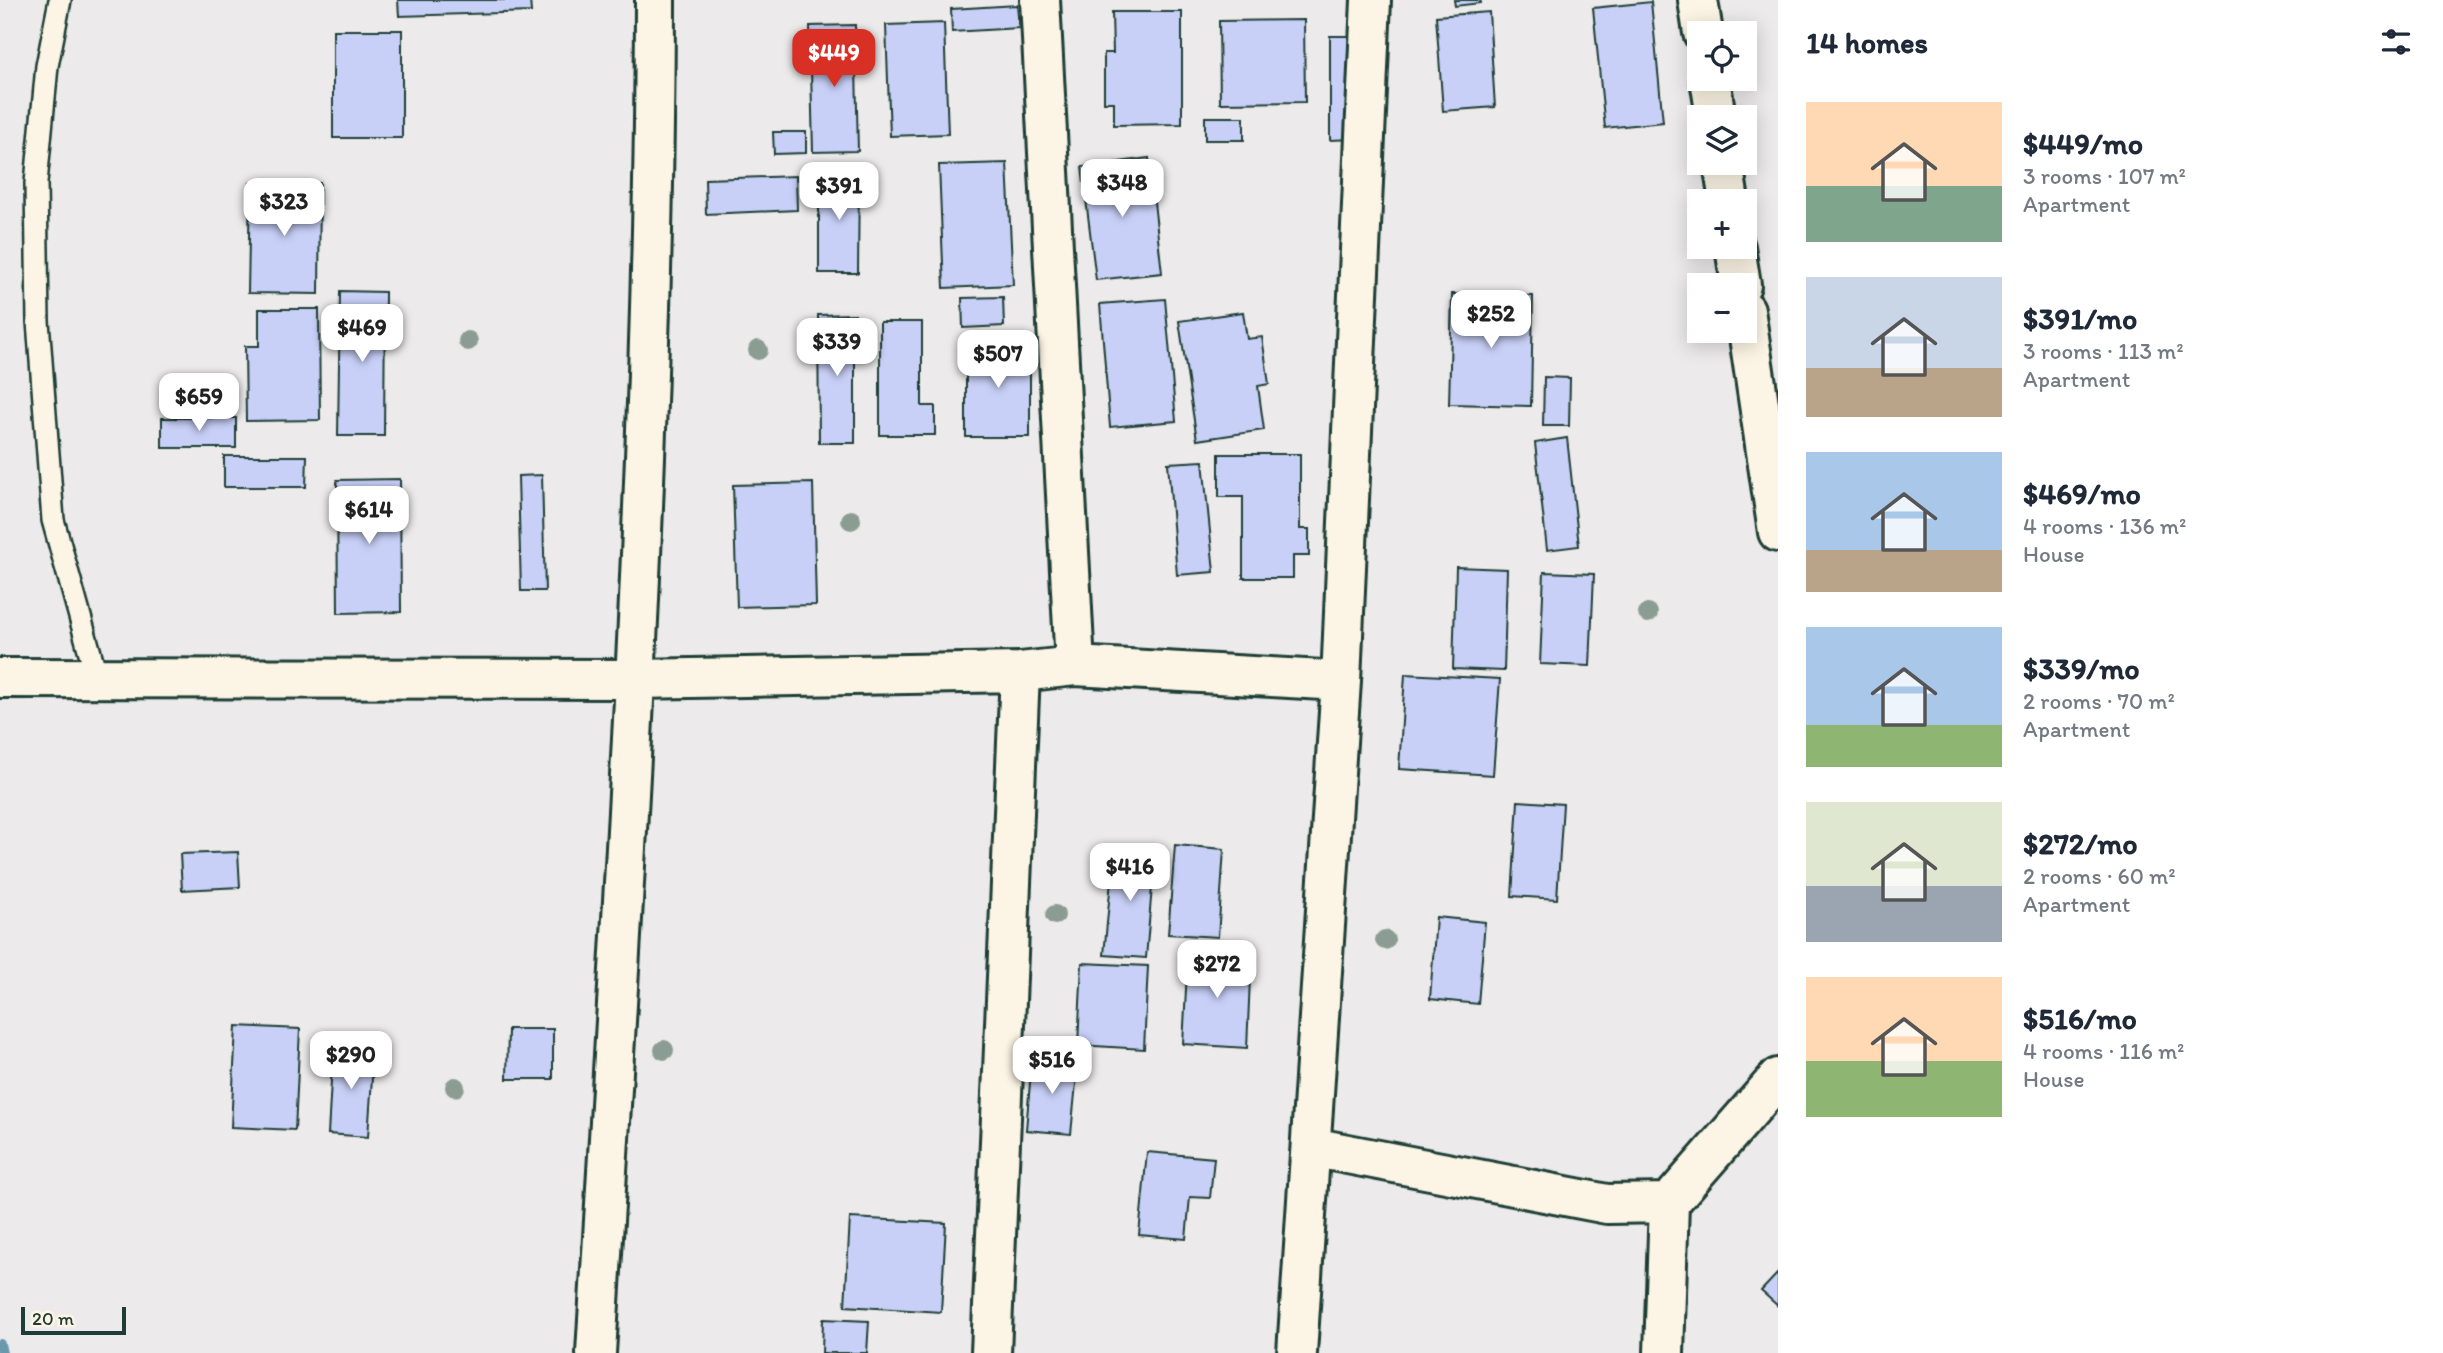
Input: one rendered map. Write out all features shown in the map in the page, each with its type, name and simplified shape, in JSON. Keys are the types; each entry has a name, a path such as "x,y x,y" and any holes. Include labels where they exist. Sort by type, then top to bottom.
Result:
{"street":[{"path":"596,1353 637,679 655,155 655,0"},
{"path":"1040,0 1075,666"},
{"path":"1297,1353 1341,681 1371,0"},
{"path":"1698,0 1701,21"},
{"path":"1750,343 1778,532"},
{"path":"0,678 637,679 1020,672 1075,666 1341,681"},
{"path":"990,1353 1020,672"},
{"path":"1664,1353 1669,1203 1778,1078"},
{"path":"1311,1147 1607,1204 1669,1203"}],"lane":[{"path":"60,0 47,66 36,183 38,321 53,520 97,678"}],"building":[{"path":"398,0 530,0 531,12 399,16"},
{"path":"1454,0 1480,0 1481,3 1455,6"},
{"path":"1651,2 1663,122 1605,128 1593,8"},
{"path":"1017,5 1019,28 952,32 951,9"},
{"path":"1112,12 1182,12 1182,124 1114,125 1114,102 1104,102 1104,53 1113,53"},
{"path":"1489,12 1495,107 1443,111 1436,16"},
{"path":"1304,20 1305,102 1220,103 1219,21"},
{"path":"944,23 948,134 890,136 886,25"},
{"path":"855,25 858,151 813,152 810,26"},
{"path":"333,30 402,30 402,138 333,138"},
{"path":"1330,36 1355,36 1355,139 1330,140"},
{"path":"1205,117 1244,117 1244,140 1205,140"},
{"path":"773,132 806,132 806,153 774,154"},
{"path":"1149,158 1162,273 1096,280 1082,167"},
{"path":"1007,163 1013,285 944,288 939,165"},
{"path":"819,171 859,171 858,273 819,273"},
{"path":"796,176 797,210 706,214 705,179"},
{"path":"250,183 320,183 319,294 248,293"},
{"path":"340,291 385,292 384,436 338,436"},
{"path":"1452,294 1533,296 1531,406 1449,404"},
{"path":"1003,297 1004,326 963,328 962,298"},
{"path":"1165,299 1176,421 1110,427 1100,304"},
{"path":"259,309 319,309 320,420 246,421 245,346 259,346"},
{"path":"1243,312 1247,339 1262,337 1269,384 1258,386 1264,430 1197,440 1179,321"},
{"path":"855,314 855,443 819,443 818,315"},
{"path":"880,322 922,322 922,406 935,406 935,435 880,435"},
{"path":"966,343 1030,343 1030,437 966,437"},
{"path":"1544,377 1570,378 1569,426 1543,426"},
{"path":"162,418 236,418 236,448 162,448"},
{"path":"1567,438 1579,546 1547,550 1535,443"},
{"path":"1219,454 1300,454 1300,529 1309,529 1309,556 1293,556 1293,578 1243,578 1243,497 1219,497"},
{"path":"224,456 307,456 306,487 224,487"},
{"path":"1203,461 1214,572 1177,575 1168,463"},
{"path":"542,475 545,591 521,591 518,476"},
{"path":"400,479 401,612 338,613 337,480"},
{"path":"813,483 816,605 737,607 733,485"},
{"path":"1456,567 1507,569 1504,671 1453,669"},
{"path":"1544,572 1594,574 1590,666 1540,664"},
{"path":"1405,674 1500,679 1493,775 1399,769"},
{"path":"1518,801 1563,804 1557,899 1512,896"},
{"path":"1175,845 1224,849 1218,937 1168,934"},
{"path":"1114,848 1155,851 1146,958 1104,955"},
{"path":"238,852 240,887 182,890 180,854"},
{"path":"1436,917 1485,922 1478,1004 1430,999"},
{"path":"1188,953 1251,955 1247,1048 1183,1044"},
{"path":"1082,963 1148,966 1144,1049 1078,1045"},
{"path":"236,1026 300,1029 295,1130 231,1127"},
{"path":"508,1029 553,1029 553,1079 507,1079"},
{"path":"333,1045 374,1048 368,1137 328,1134"},
{"path":"1032,1059 1078,1063 1071,1134 1026,1130"},
{"path":"1147,1152 1214,1158 1210,1198 1190,1197 1186,1239 1139,1235"},
{"path":"850,1218 946,1223 941,1312 845,1306"},
{"path":"1778,1273 1778,1306 1761,1291"},
{"path":"823,1319 869,1321 867,1353 822,1353"}],"waterway":[{"path":"0,1344 2,1353"}]}
